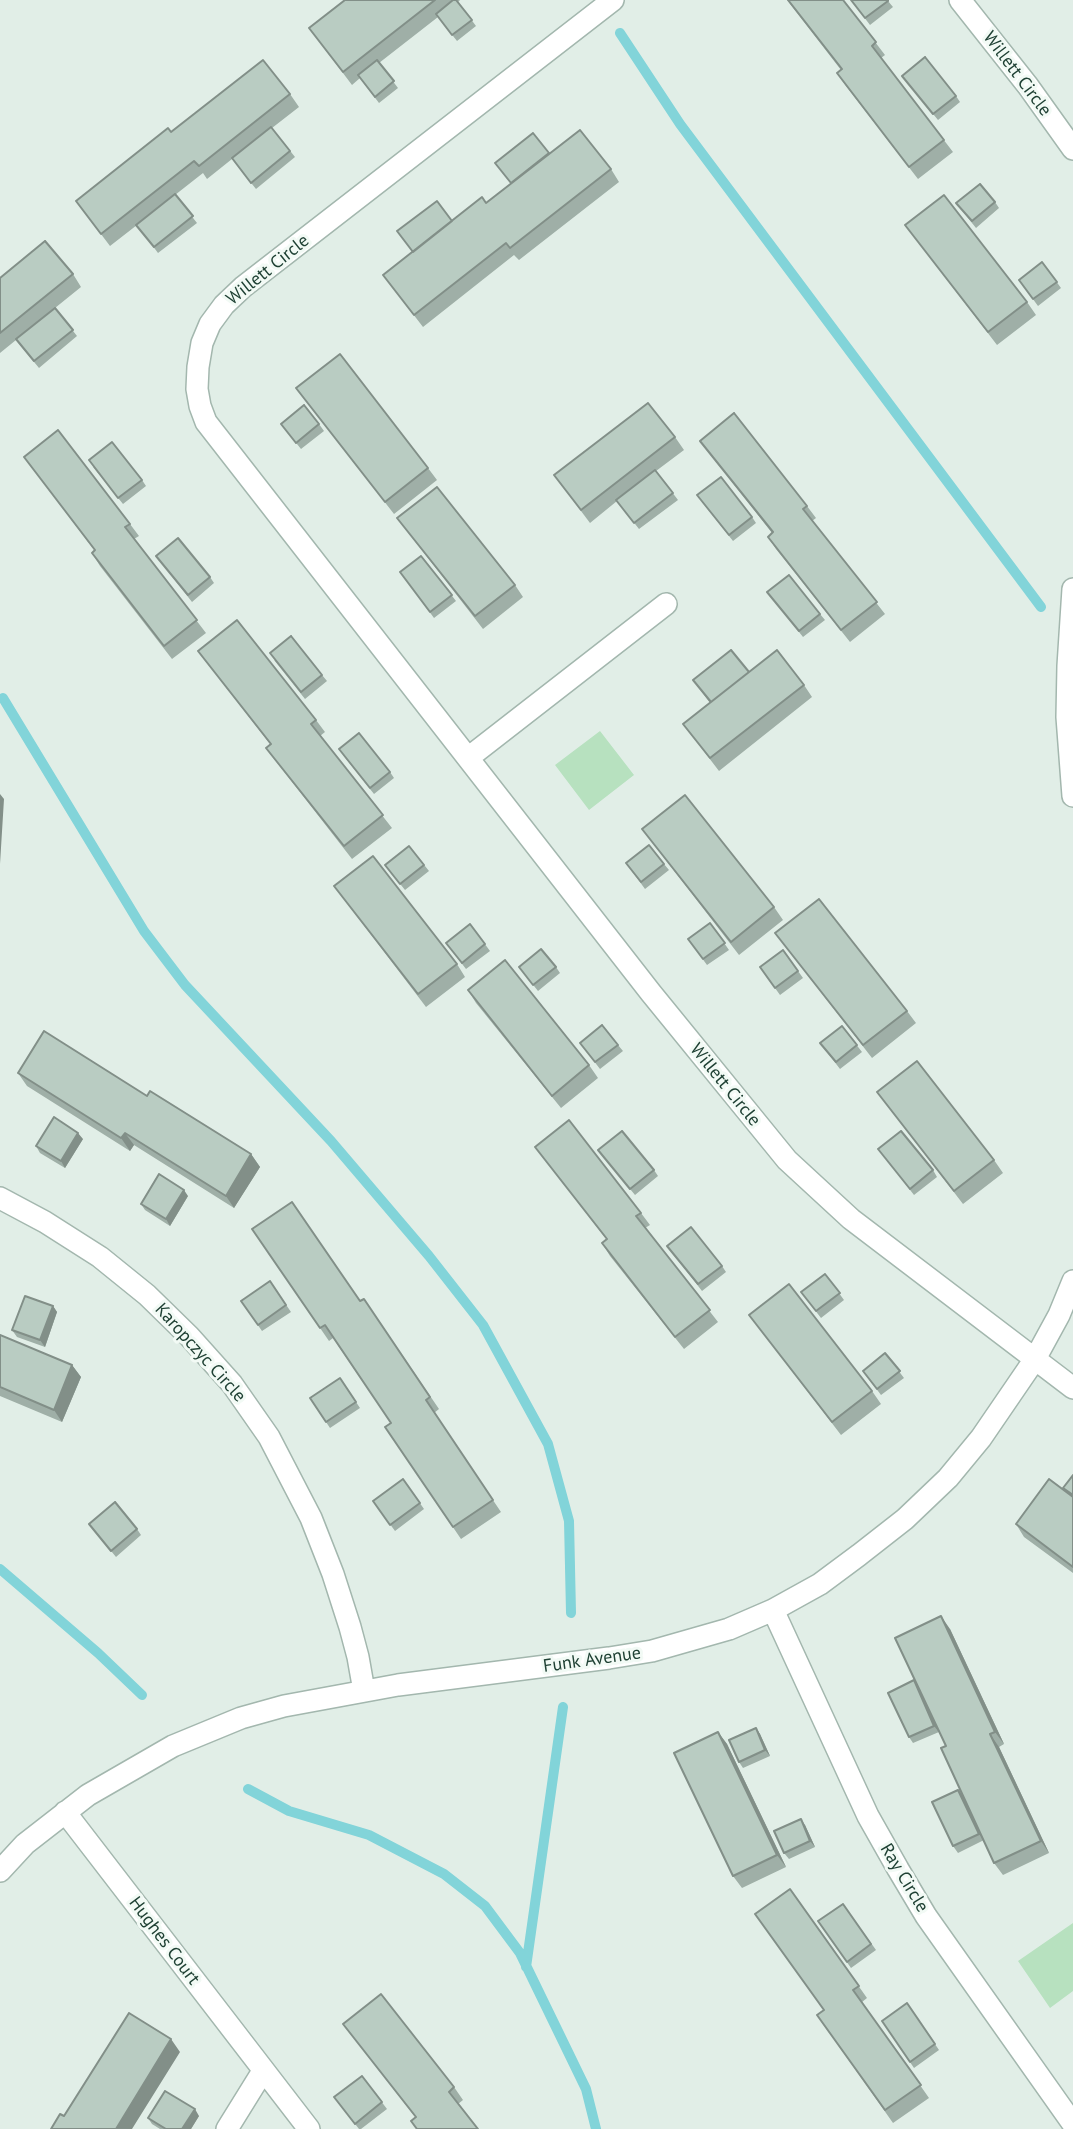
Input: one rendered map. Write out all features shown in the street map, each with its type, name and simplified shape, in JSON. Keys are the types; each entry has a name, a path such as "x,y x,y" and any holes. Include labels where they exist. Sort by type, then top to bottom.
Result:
{"street":[{"name":"Willett Circle","path":"613,0 224,304 210,324 202,343 197,389 200,406 206,422 651,993 787,1160 851,1219 1035,1359"},
{"name":"Willett Circle","path":"960,0 1028,86 1073,149"},
{"path":"1073,589 1067,717 1073,796"},
{"path":"468,758 666,604"},
{"name":"Karopczyc Circle","path":"0,1198 45,1222 100,1257 189,1336 232,1384 269,1437 311,1518 350,1627 364,1691"},
{"name":"Funk Avenue","path":"0,1871 25,1844 65,1811 126,1771 215,1728 284,1706 364,1691 652,1651 729,1629 820,1584 905,1519 948,1478 981,1438 1035,1359 1059,1315 1073,1281"},
{"path":"1035,1359 1073,1388"},
{"name":"Ray Circle","path":"773,1609 868,1816 898,1869 926,1916 1073,2124"},
{"name":"Hughes Court","path":"65,1811 309,2129"},
{"path":"227,2129 263,2071"}],"green space":[{"path":"600,731 634,775 589,810 555,765"},
{"path":"1073,1923 1073,1991 1050,2008 1018,1961"}],"building":[{"path":"345,0 435,0 343,72 309,28"},
{"path":"456,0 472,20 452,35 436,14"},
{"path":"788,0 843,0 876,42 872,46 944,140 909,167 837,73 842,69"},
{"path":"851,0 888,0 888,1 865,18"},
{"path":"925,57 956,96 933,114 902,76"},
{"path":"263,60 290,94 199,166 194,161 101,234 76,201 168,128 171,132"},
{"path":"377,60 394,81 375,97 358,75"},
{"path":"271,127 290,151 251,183 232,158"},
{"path":"580,130 611,169 510,248 506,243 414,315 383,275 482,197 486,203"},
{"path":"533,133 549,153 511,183 495,163"},
{"path":"980,184 995,202 972,221 956,203"},
{"path":"175,194 193,216 154,247 136,225"},
{"path":"944,195 1027,302 988,332 905,225"},
{"path":"437,201 452,221 413,252 397,231"},
{"path":"45,241 73,274 0,333 0,278"},
{"path":"1042,262 1057,282 1033,299 1019,280"},
{"path":"55,308 73,330 34,361 16,339"},
{"path":"340,354 428,468 385,502 296,388"},
{"path":"648,403 675,437 581,510 554,475"},
{"path":"304,405 319,424 296,443 281,424"},
{"path":"734,413 807,506 803,509 877,602 841,630 768,537 773,532 700,441"},
{"path":"58,430 130,524 125,527 197,620 164,646 92,553 95,550 24,457"},
{"path":"112,442 142,480 118,498 89,460"},
{"path":"655,470 673,493 634,523 616,500"},
{"path":"721,477 752,517 729,535 697,495"},
{"path":"437,487 515,585 475,616 397,518"},
{"path":"178,538 210,577 188,595 156,556"},
{"path":"421,556 452,595 430,612 400,572"},
{"path":"789,575 820,614 799,631 767,592"},
{"path":"237,620 316,720 311,724 383,815 344,846 266,748 271,744 198,651"},
{"path":"291,636 322,675 301,692 270,653"},
{"path":"731,650 749,672 711,702 693,680"},
{"path":"777,650 804,685 710,758 683,724"},
{"path":"359,733 390,772 370,788 339,749"},
{"path":"685,795 774,907 731,942 642,829"},
{"path":"649,845 664,864 641,882 626,863"},
{"path":"409,846 424,865 400,884 385,865"},
{"path":"373,856 457,964 418,994 334,886"},
{"path":"819,899 907,1011 863,1045 775,933"},
{"path":"710,923 725,943 703,959 688,939"},
{"path":"470,924 485,944 462,963 446,943"},
{"path":"541,949 556,967 533,985 519,967"},
{"path":"783,950 798,971 775,988 760,967"},
{"path":"505,960 589,1065 552,1096 468,990"},
{"path":"602,1025 618,1045 595,1062 580,1043"},
{"path":"842,1026 857,1045 836,1062 820,1043"},
{"path":"44,1031 147,1096 150,1091 251,1154 226,1196 125,1133 121,1138 18,1073"},
{"path":"917,1061 994,1160 954,1191 877,1092"},
{"path":"54,1117 78,1133 61,1161 36,1146"},
{"path":"569,1120 641,1213 636,1216 710,1310 675,1337 602,1243 607,1239 535,1147"},
{"path":"622,1131 654,1170 630,1189 598,1150"},
{"path":"901,1131 933,1170 910,1189 878,1149"},
{"path":"159,1174 184,1190 166,1219 141,1204"},
{"path":"292,1202 360,1301 364,1299 430,1397 426,1400 493,1500 453,1527 385,1427 391,1423 325,1325 320,1328 252,1229"},
{"path":"691,1227 722,1266 698,1284 667,1246"},
{"path":"825,1274 840,1293 816,1311 801,1292"},
{"path":"270,1281 286,1305 258,1325 241,1301"},
{"path":"789,1284 872,1391 832,1422 749,1315"},
{"path":"25,1296 53,1306 40,1340 12,1330"},
{"path":"0,1335 72,1365 54,1410 0,1387"},
{"path":"885,1353 900,1371 877,1389 863,1371"},
{"path":"340,1378 356,1402 326,1422 310,1398"},
{"path":"1073,1475 1073,1495 1063,1488"},
{"path":"403,1479 420,1503 390,1525 373,1501"},
{"path":"1049,1479 1073,1497 1073,1567 1016,1524"},
{"path":"115,1502 137,1529 111,1551 89,1524"},
{"path":"941,1616 995,1732 990,1734 1041,1841 994,1863 941,1748 946,1746 895,1638"},
{"path":"914,1680 934,1726 909,1737 888,1693"},
{"path":"756,1728 765,1750 739,1762 729,1740"},
{"path":"718,1732 777,1855 733,1876 674,1753"},
{"path":"958,1790 979,1834 953,1846 932,1802"},
{"path":"801,1819 810,1841 784,1853 774,1831"},
{"path":"790,1889 859,1986 853,1990 921,2085 885,2110 817,2015 824,2010 755,1914"},
{"path":"843,1904 871,1944 847,1962 818,1921"},
{"path":"381,1994 454,2087 449,2092 478,2129 417,2129 411,2121 416,2117 343,2024"},
{"path":"907,2003 935,2044 910,2062 882,2021"},
{"path":"129,2013 171,2039 116,2129 51,2129 60,2114 64,2116"},
{"path":"362,2076 382,2102 355,2124 334,2097"},
{"path":"165,2091 195,2109 182,2129 166,2129 148,2118"}],"waterway":[{"path":"620,33 680,124 1041,607"},
{"path":"3,698 144,931 185,985 331,1141 429,1256 483,1325 548,1444 569,1521 571,1613"},
{"path":"0,1569 98,1653 142,1695"},
{"path":"526,1967 563,1707"},
{"path":"248,1789 289,1811 369,1835 444,1874 485,1906 520,1953 586,2089 596,2129"}]}
